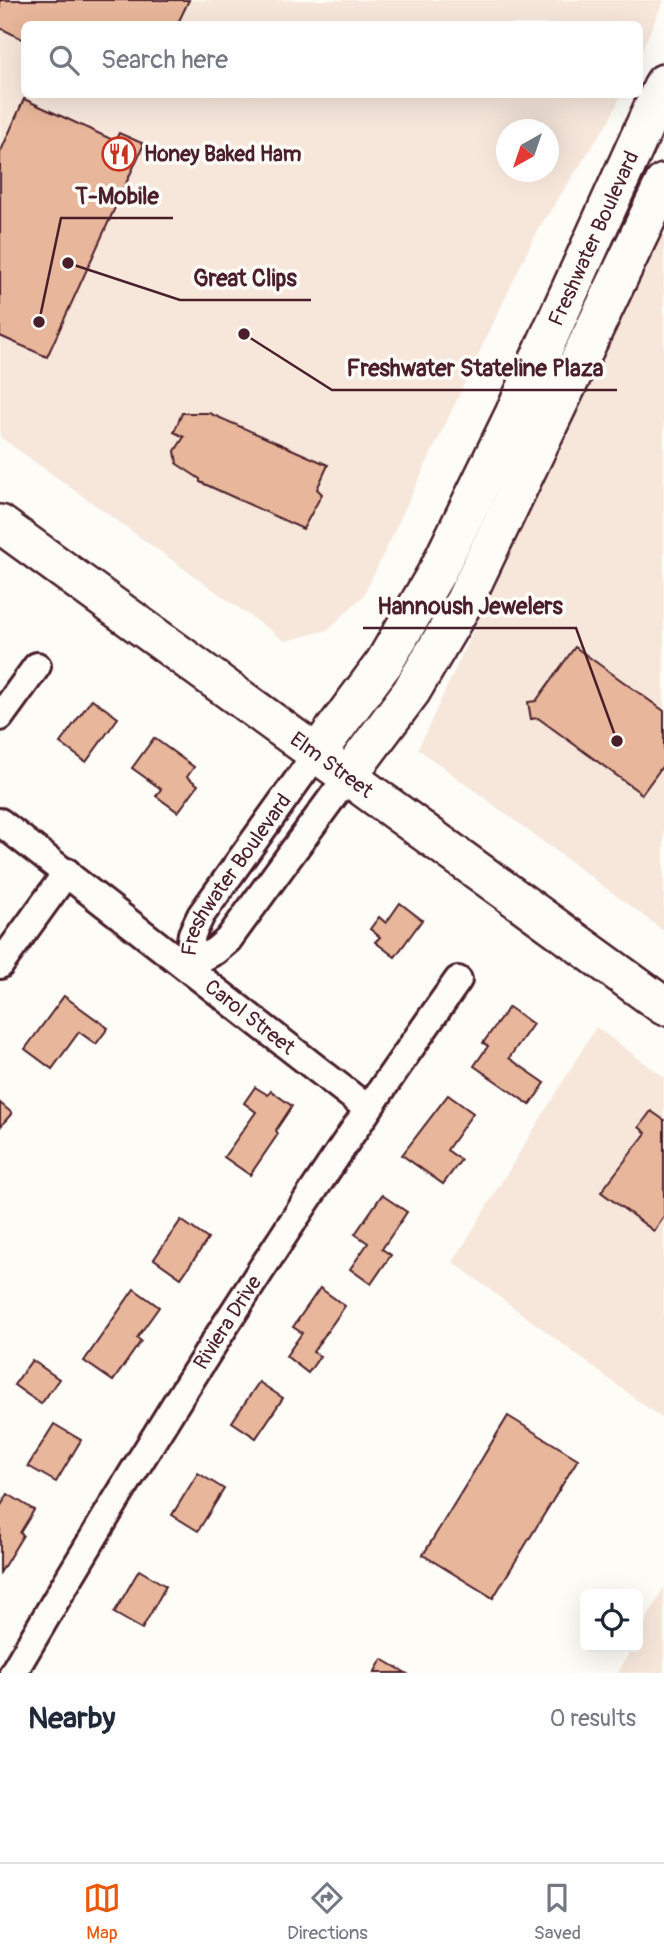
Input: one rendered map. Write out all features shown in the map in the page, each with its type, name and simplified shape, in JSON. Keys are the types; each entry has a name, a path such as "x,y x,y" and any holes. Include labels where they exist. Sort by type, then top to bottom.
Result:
{"street":[{"name":"Freshwater Boulevard","path":"187,966 192,934 201,915 384,663 438,570 508,425 664,83"},
{"name":"Freshwater Boulevard","path":"187,966 215,951 228,940 411,692 464,602 664,183"},
{"name":"Elm Street","path":"0,524 664,1006"},
{"path":"0,717 37,666"},
{"name":"Carol Street","path":"0,822 367,1108"},
{"path":"0,965 67,872"},
{"name":"Riviera Drive","path":"12,1673 190,1377 367,1108 458,980"}],"shaded area":[{"path":"0,0 664,0 643,47 643,21 21,21 21,98 620,98 610,119 537,231 364,595 328,630 285,641 0,437"},
{"path":"664,222 664,931 418,749"},
{"path":"596,1027 664,1077 664,1420 453,1262"},
{"path":"664,1587 664,1673 618,1673 629,1652 643,1652 643,1627"}],"building":[{"path":"0,0 189,0 179,21 21,21 21,38 0,28"},
{"path":"24,99 115,141 119,133 144,144 47,357 0,336 0,153"},
{"path":"182,413 209,413 328,465 317,489 322,494 303,529 200,482 200,479 177,464 175,451 184,437 174,432"},
{"path":"575,647 664,711 664,764 642,794 538,718 531,719 528,702 536,701"},
{"path":"92,699 118,718 86,762 60,743"},
{"path":"154,738 194,767 187,777 198,785 178,812 156,796 161,789 132,768"},
{"path":"400,903 422,920 395,957 375,942 380,937 370,929 379,917 386,923"},
{"path":"64,996 108,1028 96,1044 79,1032 52,1069 25,1049"},
{"path":"509,1007 533,1024 509,1058 545,1083 530,1105 474,1066 488,1046 483,1043"},
{"path":"255,1087 268,1095 271,1091 292,1106 276,1130 278,1134 250,1175 224,1157 256,1112 244,1103"},
{"path":"448,1095 473,1113 447,1150 461,1160 443,1184 402,1155"},
{"path":"0,1103 12,1113 0,1127"},
{"path":"651,1111 664,1120 664,1217 654,1231 601,1192 646,1133 639,1127"},
{"path":"382,1195 407,1212 382,1249 391,1255 371,1284 350,1269 368,1243 355,1234"},
{"path":"181,1220 208,1239 181,1278 154,1259"},
{"path":"320,1288 345,1306 313,1352 320,1356 308,1373 286,1356 302,1333 293,1327"},
{"path":"134,1289 159,1307 137,1338 141,1341 113,1381 84,1361"},
{"path":"32,1360 59,1379 41,1404 14,1385"},
{"path":"259,1382 283,1398 256,1438 232,1422"},
{"path":"508,1416 578,1459 493,1598 423,1555"},
{"path":"54,1424 81,1440 56,1482 28,1466"},
{"path":"198,1473 224,1489 198,1531 172,1515"},
{"path":"8,1494 34,1510 20,1533 23,1535 0,1573 0,1507"},
{"path":"139,1570 166,1586 142,1629 114,1613"},
{"path":"382,1659 406,1673 374,1673"}],"place":[{"name":"Honey Baked Ham","path":"119,154"},
{"name":"Great Clips","path":"68,263"},
{"name":"T-Mobile","path":"39,322"},
{"name":"Freshwater Stateline Plaza","path":"244,334"},
{"name":"Hannoush Jewelers","path":"617,741"}]}
